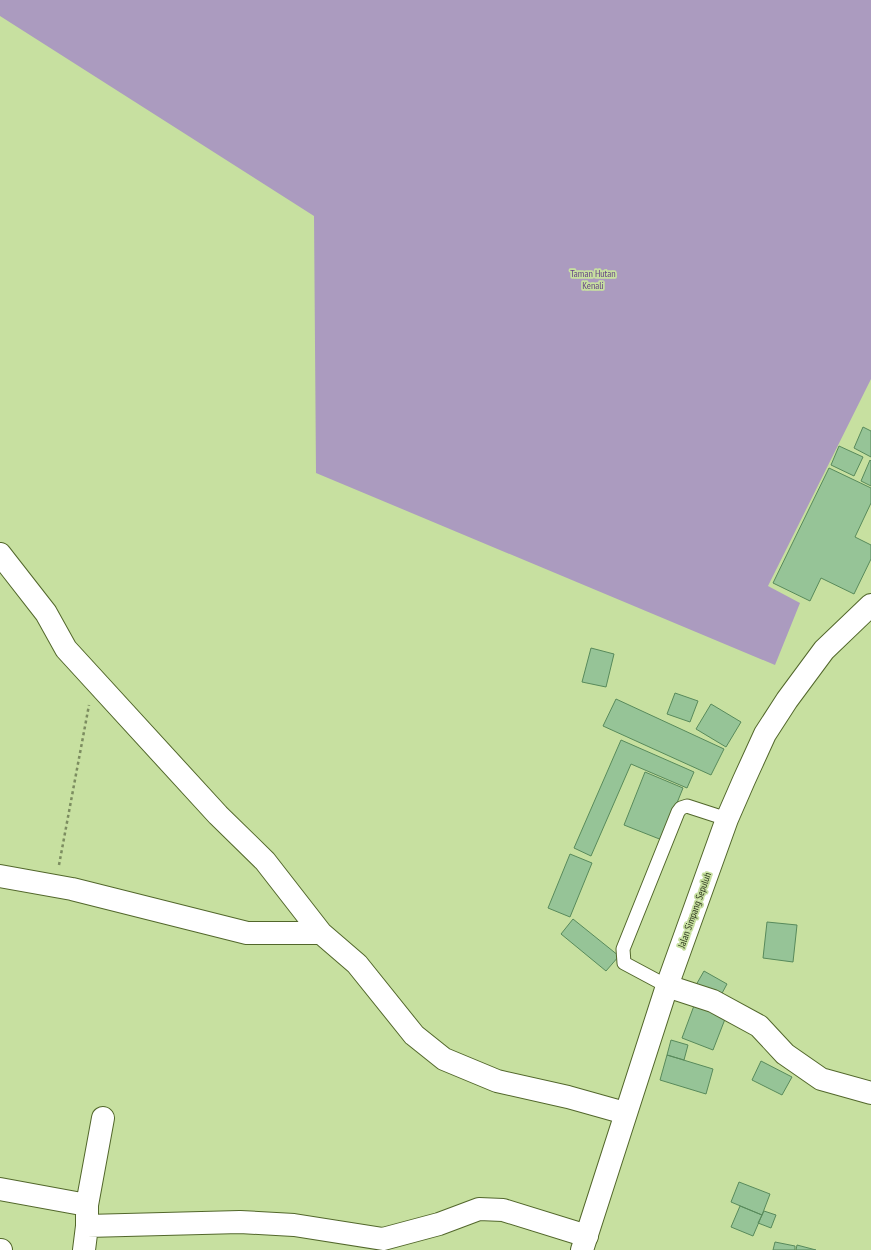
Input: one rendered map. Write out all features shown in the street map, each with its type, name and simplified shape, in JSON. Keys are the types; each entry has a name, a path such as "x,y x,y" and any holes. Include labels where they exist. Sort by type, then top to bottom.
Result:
{"main road":[{"path":"0,554 46,613 66,649 218,815 266,861 321,933 357,964 414,1035 444,1059 497,1081 568,1097 625,1113"},
{"name":"Jalan Simpang Sepuluh","path":"584,1243 667,986 727,819 765,734 787,700 824,650 871,605"},
{"path":"0,876 55,885 247,932 321,933"},
{"path":"667,986 714,1001 759,1026 785,1054 821,1079 871,1093"},
{"path":"84,1250 87,1216 103,1118"},
{"path":"0,1189 87,1216 294,1225 383,1239 440,1224 479,1209 504,1210 584,1243"}],"lane":[{"path":"667,986 624,964 623,949 678,812 681,808 687,806 727,819"}],"path":[{"path":"55,885 94,679"}],"green space":[{"name":"Taman Hutan Kenali","path":"0,0 871,0 871,379 768,586 800,603 775,665 316,473 314,216 0,16"}],"building":[{"path":"863,427 871,431 871,457 854,448"},
{"path":"839,446 863,457 854,476 831,465"},
{"path":"870,460 871,461 871,486 861,481"},
{"path":"829,468 871,488 871,503 855,537 871,545 871,559 854,594 821,578 810,601 773,583"},
{"path":"591,648 614,654 606,687 582,682"},
{"path":"675,693 698,701 690,722 667,714"},
{"path":"616,699 724,749 711,775 603,726"},
{"path":"711,704 741,722 726,747 696,729"},
{"path":"621,740 694,772 687,788 631,764 591,856 574,848"},
{"path":"645,772 683,788 662,840 624,825"},
{"path":"570,854 592,863 570,917 548,908"},
{"path":"573,919 619,956 606,971 561,934"},
{"path":"767,922 797,925 793,962 763,958"},
{"path":"704,971 727,984 720,997 696,985"},
{"path":"695,1003 727,1014 713,1050 682,1038"},
{"path":"671,1040 688,1045 684,1060 667,1055"},
{"path":"667,1055 713,1069 706,1094 660,1080"},
{"path":"761,1061 792,1077 782,1095 752,1080"},
{"path":"739,1182 770,1194 762,1215 731,1202"},
{"path":"740,1206 762,1215 753,1236 731,1227"},
{"path":"764,1211 776,1215 771,1228 758,1223"},
{"path":"775,1242 795,1246 795,1250 773,1250"},
{"path":"797,1245 816,1250 796,1250"}]}
